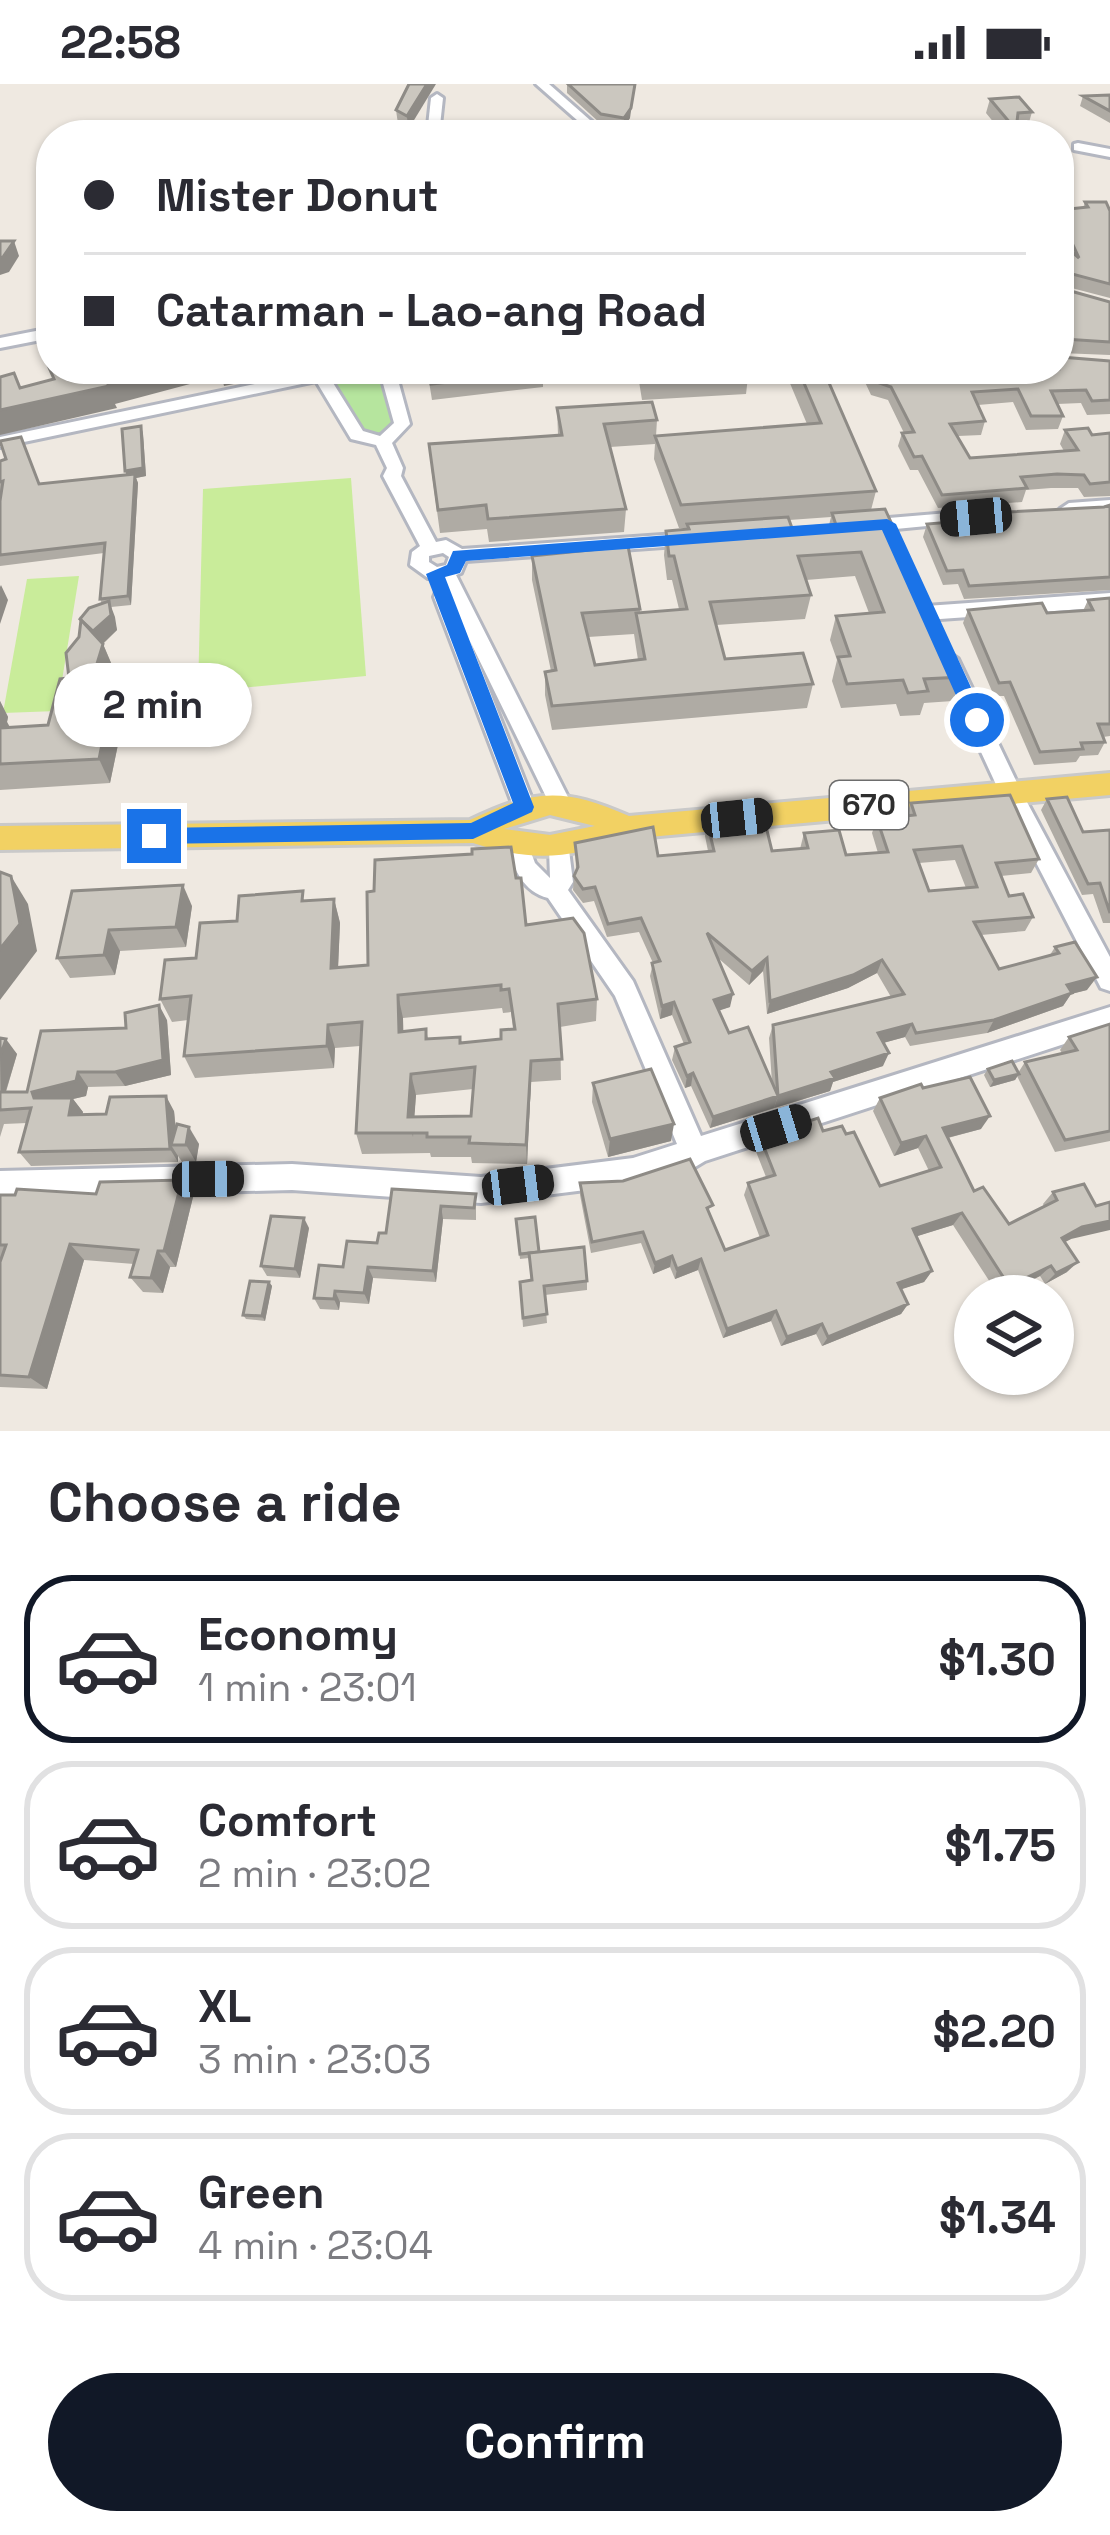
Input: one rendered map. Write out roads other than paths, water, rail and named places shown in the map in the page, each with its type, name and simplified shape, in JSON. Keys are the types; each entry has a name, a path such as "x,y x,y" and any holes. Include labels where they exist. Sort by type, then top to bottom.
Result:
{"main road":[{"name":"670","path":"0,838 473,831 519,848 560,848 628,828 1110,784"},
{"name":"670","path":"473,831 524,807 560,803 628,828"}],"street":[{"path":"542,84 584,120"},
{"path":"435,120 437,98"},
{"path":"1078,147 1110,153"},
{"path":"0,343 36,336"},
{"path":"0,442 151,404 277,384"},
{"path":"326,384 357,435 383,442"},
{"path":"383,442 402,424 391,384"},
{"path":"383,442 395,468 392,476 432,546"},
{"path":"876,497 891,533"},
{"path":"1043,512 1110,506"},
{"path":"840,528 891,533 999,515"},
{"path":"432,546 417,561 422,569 721,536"},
{"path":"432,546 452,548 446,567 524,807"},
{"path":"1110,600 922,604 1010,791 1110,980"},
{"path":"468,637 560,803"},
{"path":"519,848 534,880 554,888 624,989 695,1154"},
{"path":"554,888 562,882 560,848"},
{"path":"0,1184 292,1177 481,1190 632,1171 1110,1018"}]}
